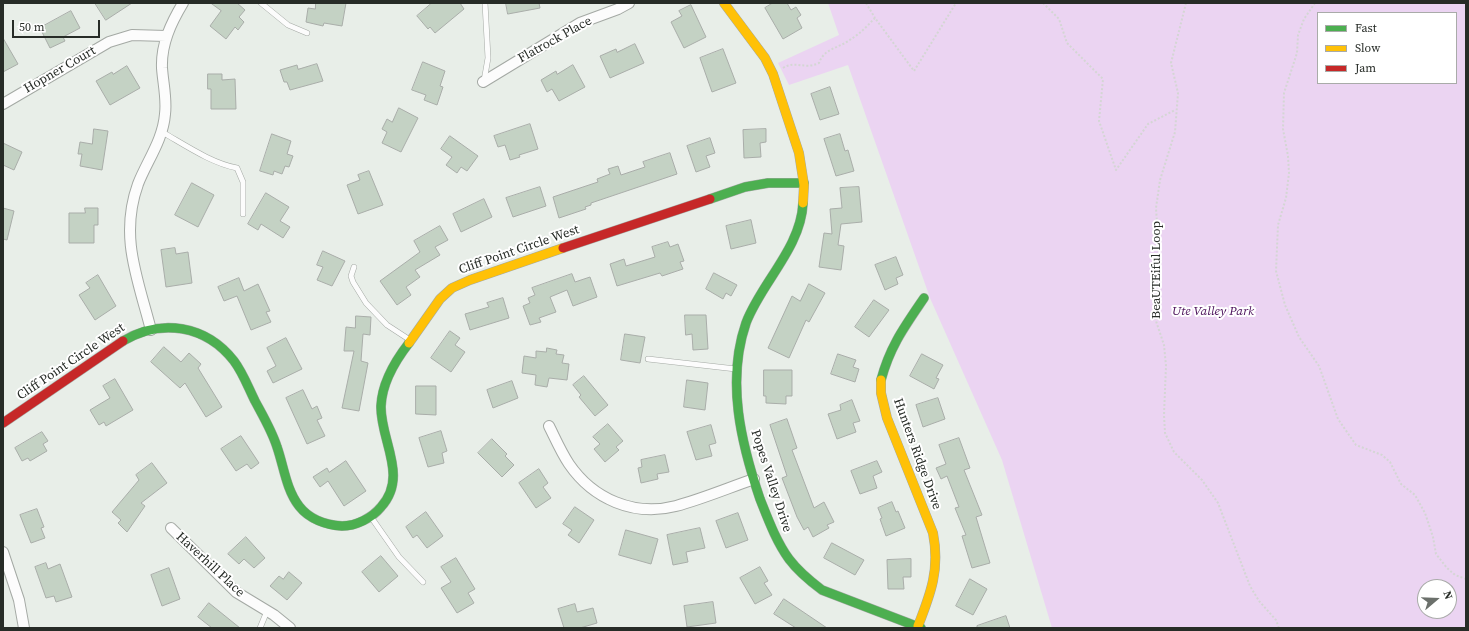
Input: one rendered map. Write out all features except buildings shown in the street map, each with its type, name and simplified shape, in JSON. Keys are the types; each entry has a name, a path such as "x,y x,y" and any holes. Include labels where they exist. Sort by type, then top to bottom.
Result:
{"street":[{"path":"151,330 133,264 129,234 134,198 162,132 166,114 162,56 166,36 183,3"},
{"name":"Flatrock Place","path":"483,82 580,23 618,9 629,3"},
{"name":"Popes Valley Drive","path":"724,3 738,26 756,45 773,73 798,146 804,183 804,200 797,230 786,254 760,295 746,324 737,369 736,399 743,446 776,540 793,566 811,583 836,596 920,627"},
{"name":"Hopner Court","path":"3,104 109,42 132,35 166,36"},
{"name":"Cliff Point Circle West","path":"3,423 125,340 151,330 177,327 200,332 212,339 231,358 242,374 271,431 292,496 299,507 304,512 323,522 336,525 350,525 371,516 390,496 394,483 395,470 383,423 381,407 385,380 391,368 410,340 443,295 470,280 745,187 768,183 804,183"},
{"name":"Hunters Ridge Drive","path":"920,627 935,581 938,557 933,533 887,418 881,393 881,380 887,358 893,346 924,298"},
{"path":"549,426 569,463 587,485 610,501 623,505 648,509 670,507 754,479"},
{"name":"Haverhill Place","path":"171,528 236,592 267,611 290,628"},
{"path":"3,552 19,600 24,628"}],"lane":[{"path":"261,3 288,25 307,34"},
{"path":"483,82 488,58 484,3"},
{"path":"162,132 210,157 237,168 243,182 243,214"},
{"path":"354,267 351,276 353,282 366,303 387,325 410,340"},
{"path":"648,359 737,369"},
{"path":"371,516 399,556 423,582"},
{"path":"260,628 267,611"}],"path":[{"path":"866,3 875,18 914,71 956,3"},
{"path":"1043,3 1059,19 1067,43 1103,79 1099,121 1116,170 1148,124 1175,110"},
{"name":"BeaUTEiful Loop","path":"1186,3 1171,63 1178,93 1175,110 1175,132 1160,180 1156,208 1159,254 1156,321 1164,345 1166,366 1164,416 1166,433 1174,452 1202,480 1218,503 1250,586 1276,620 1279,628"},
{"path":"1315,3 1304,18 1298,35 1297,53 1284,93 1283,129 1288,156 1288,174 1286,198 1278,225 1276,271 1285,305 1299,337 1319,366 1338,419 1356,445 1382,455 1390,462 1401,484 1415,495 1425,513 1433,537 1436,554 1447,568 1466,579"},
{"path":"773,73 790,64 795,64 802,67 813,66 819,63 821,56 856,36 875,18"}],"green space":[{"name":"Ute Valley Park","path":"828,3 1466,3 1466,628 1052,628 1002,460 930,298 848,65 789,85 778,63 839,35"}],"traffic: fast":[{"path":"710,199 745,187 768,183 804,183"},
{"path":"803,203 801,219 795,235 788,250 753,308 746,323 740,345 737,367 738,412 753,478 760,499 780,545 800,572 822,590 921,628"},
{"path":"881,380 894,346 904,327 924,298"},
{"path":"123,341 152,329 182,329 197,333 210,339 223,349 240,370 270,429 288,485 299,506 313,518 330,524 342,526 353,525 368,518 381,507 389,495 393,483 393,470 382,419 382,397 390,372 409,343"}],"traffic: slow":[{"path":"724,3 765,58 773,74 799,153 804,185 803,203"},
{"path":"409,343 440,299 452,288 470,280 563,248"},
{"path":"881,380 881,393 887,418 933,533 935,546 935,570 933,581 927,603 918,626"}],"traffic: jam":[{"path":"563,248 710,199"},
{"path":"3,423 123,341"}]}
